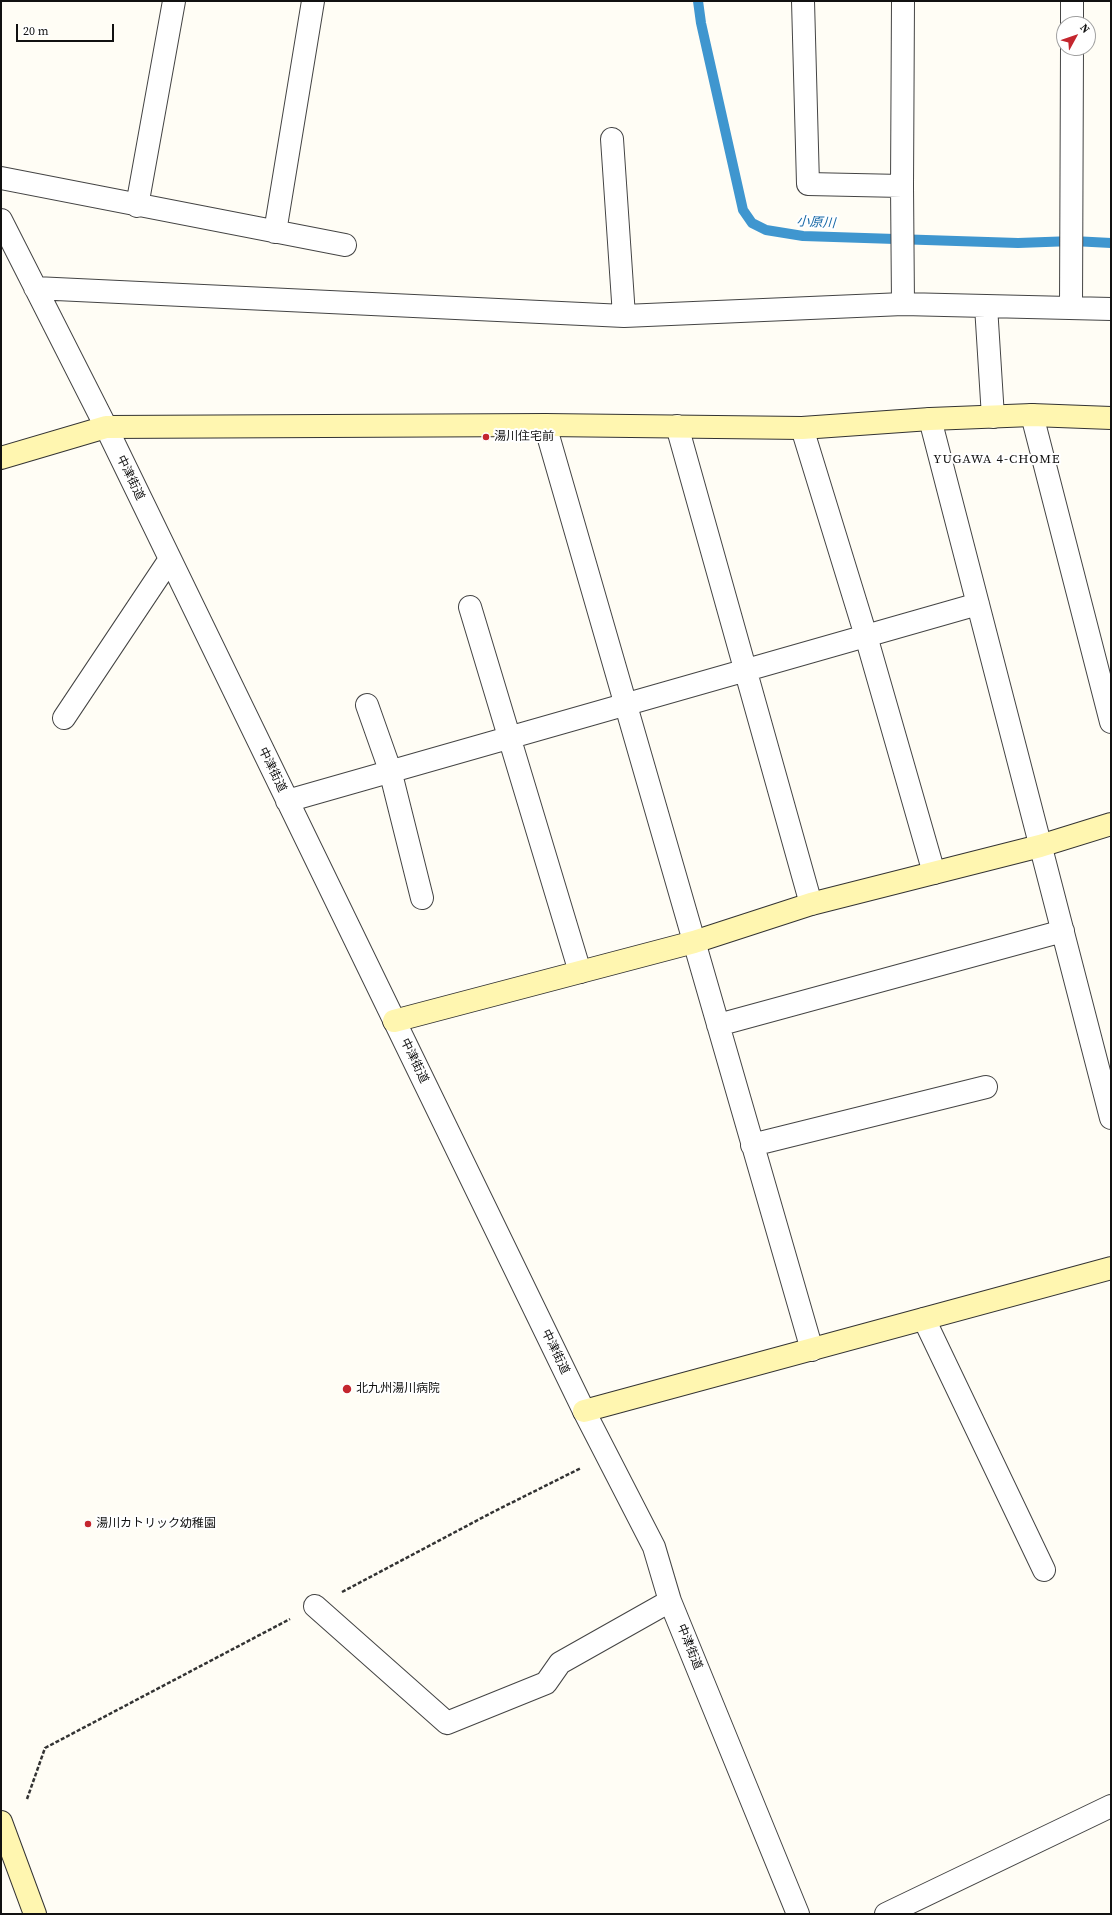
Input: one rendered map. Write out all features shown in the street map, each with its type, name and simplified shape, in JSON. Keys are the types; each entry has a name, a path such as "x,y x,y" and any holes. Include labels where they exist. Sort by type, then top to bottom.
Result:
{"street":[{"path":"137,206 174,1"},
{"path":"275,232 313,1"},
{"path":"803,1 808,184 902,186"},
{"path":"903,1 902,186 904,304"},
{"path":"1072,1 1072,16"},
{"path":"1071,307 1072,56"},
{"path":"612,139 624,316"},
{"path":"1,178 137,206 345,245"},
{"name":"中津街道","path":"1,220 106,427 584,1411 654,1547 670,1601 798,1914"},
{"path":"35,288 624,316 904,304 1111,308"},
{"path":"986,306 993,417"},
{"path":"1,458 106,427 545,425 802,428 930,419 1032,415 1111,418"},
{"path":"1032,415 1111,722"},
{"path":"930,419 1111,1118"},
{"path":"545,425 812,1350"},
{"path":"677,426 810,904"},
{"path":"802,428 866,636 934,873"},
{"path":"64,718 170,559"},
{"path":"287,801 390,770 978,604"},
{"path":"470,607 580,972"},
{"path":"367,705 390,770 422,898"},
{"path":"394,1021 694,942 810,904 1040,846 1111,824"},
{"path":"718,1025 1063,931"},
{"path":"752,1145 986,1087"},
{"path":"584,1411 1111,1268"},
{"path":"924,1319 1044,1570"},
{"path":"315,1606 447,1723 546,1683 560,1663 670,1601"},
{"path":"886,1914 1111,1806"},
{"path":"1,1822 35,1914"}],"waterway":[{"name":"小原川","path":"698,1 701,23 743,210 752,223 766,230 803,236 1018,243 1073,241 1111,243"}],"place":[{"name":"湯川住宅前","path":"486,437"},
{"name":"北九州湯川病院","path":"347,1389"},
{"name":"湯川カトリック幼稚園","path":"88,1524"}],"district":[{"name":"YUGAWA 4-CHOME","path":"997,460"}]}
